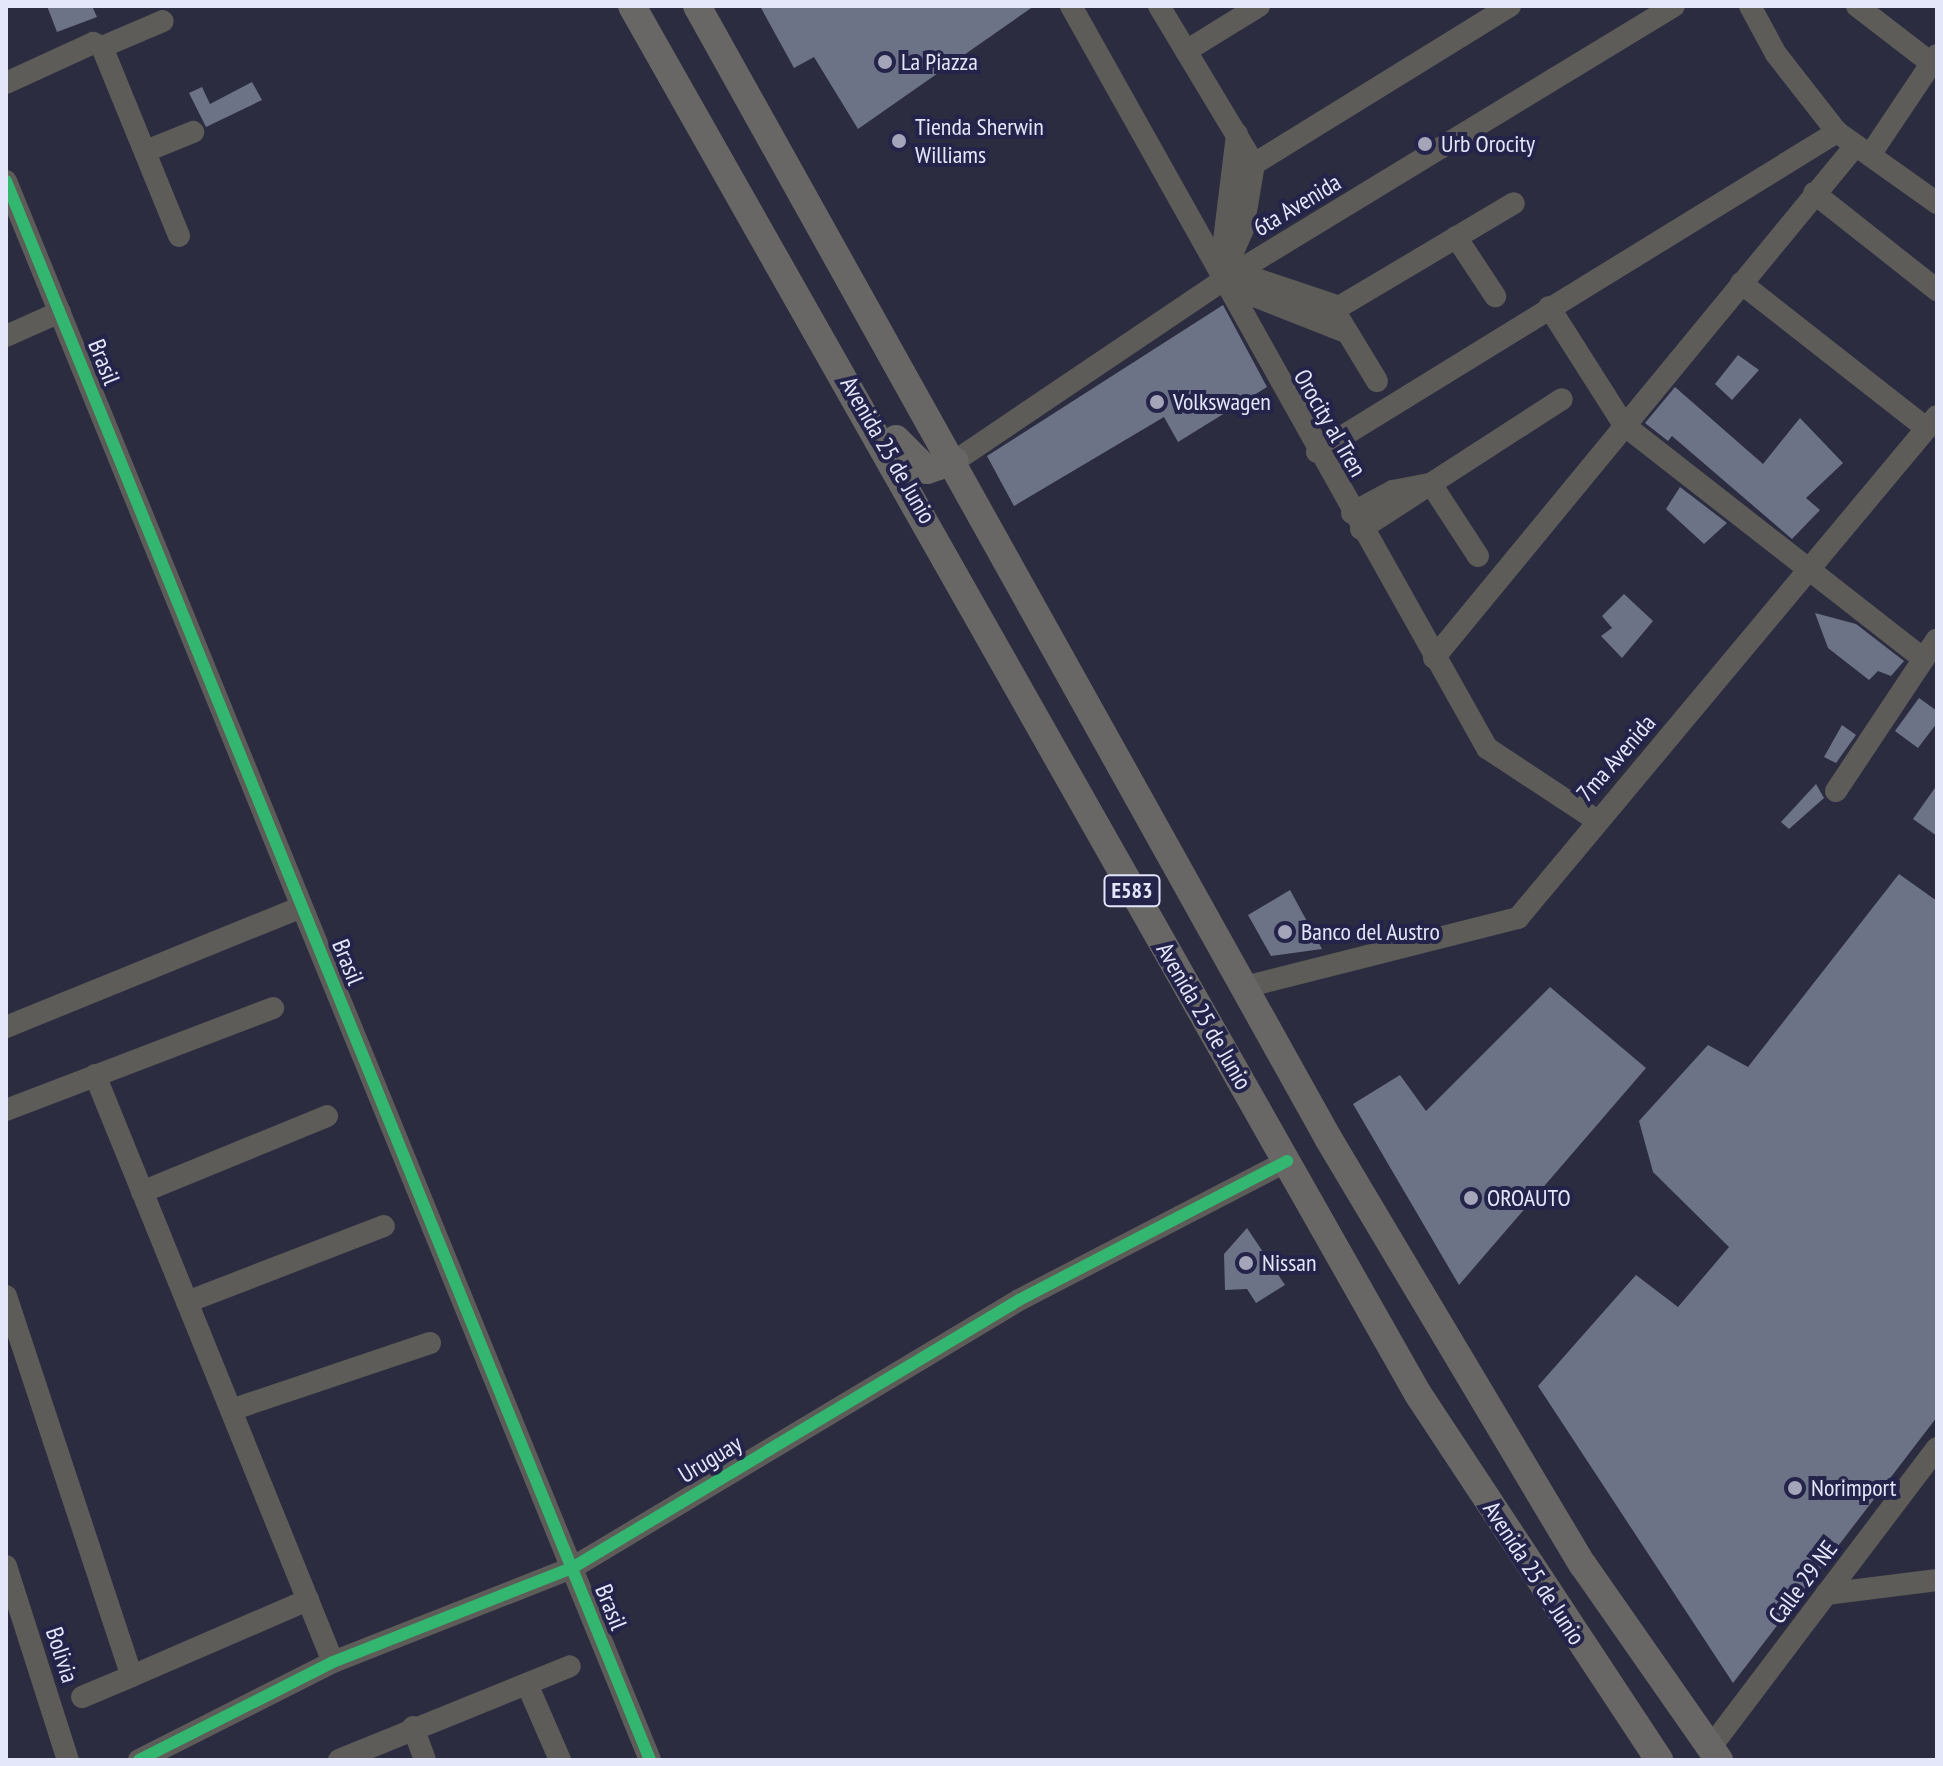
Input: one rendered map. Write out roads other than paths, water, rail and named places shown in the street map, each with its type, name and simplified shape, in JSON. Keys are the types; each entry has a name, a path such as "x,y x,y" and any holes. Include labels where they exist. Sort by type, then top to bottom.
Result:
{"main road":[{"name":"Avenida 25 de Junio","path":"632,6 822,334 1418,1394 1659,1760"},
{"name":"Avenida 25 de Junio","path":"697,6 955,461 1245,987 1583,1565 1714,1754"},
{"path":"822,334 910,459 933,471 955,461"}],"street":[{"name":"Orocity al Tren","path":"1071,6 1220,282 1487,748 1596,820"},
{"path":"1159,6 1254,164 1243,229 1220,282"},
{"path":"1186,51 1259,6"},
{"path":"1254,164 1510,6"},
{"name":"6ta Avenida","path":"955,461 1220,282 1674,6"},
{"path":"1750,6 1776,54 1837,132 1937,203"},
{"path":"1434,658 1814,193 1863,150 1934,59 1857,6"},
{"path":"102,47 163,21"},
{"path":"6,83 93,43 102,47 179,236"},
{"path":"146,151 193,132"},
{"path":"1317,452 1837,132"},
{"path":"1220,282 1237,134"},
{"name":"Brasil","path":"6,181 650,1760"},
{"path":"1814,193 1937,290"},
{"path":"1377,381 1334,310 1514,203"},
{"path":"1456,237 1495,296"},
{"path":"1220,282 1259,280 1340,307"},
{"path":"1220,282 1346,332"},
{"path":"1741,283 1932,422"},
{"path":"1549,307 1624,425 1810,573 1933,648 1836,791"},
{"path":"6,336 60,312"},
{"path":"1356,521 1393,491 1431,484 1562,399"},
{"name":"7ma Avenida","path":"1245,987 1518,918 1596,820 1810,573 1932,422"},
{"path":"1431,484 1478,556"},
{"path":"6,1027 302,907"},
{"path":"6,1110 273,1008"},
{"path":"95,1075 333,1662"},
{"path":"142,1192 327,1116"},
{"name":"Uruguay","path":"139,1760 333,1662 572,1568 1019,1300 1287,1161"},
{"path":"187,1302 384,1226"},
{"path":"6,1296 132,1676"},
{"path":"231,1410 430,1343"},
{"name":"Calle 29 NE","path":"1714,1754 1826,1594 1937,1448"},
{"name":"Bolivia","path":"6,1566 68,1760"},
{"path":"1826,1594 1937,1580"},
{"path":"82,1697 308,1600"},
{"path":"339,1760 413,1727 570,1666"},
{"path":"527,1684 560,1760"},
{"path":"413,1727 425,1760"}],"place":[{"name":"La Piazza","path":"885,62"},
{"name":"Tienda Sherwin Williams","path":"899,141"},
{"name":"Urb Orocity","path":"1425,144"},
{"name":"Volkswagen","path":"1157,402"},
{"name":"Banco del Austro","path":"1285,932"},
{"name":"OROAUTO","path":"1471,1198"},
{"name":"Nissan","path":"1246,1263"},
{"name":"Norimport","path":"1795,1488"}]}
